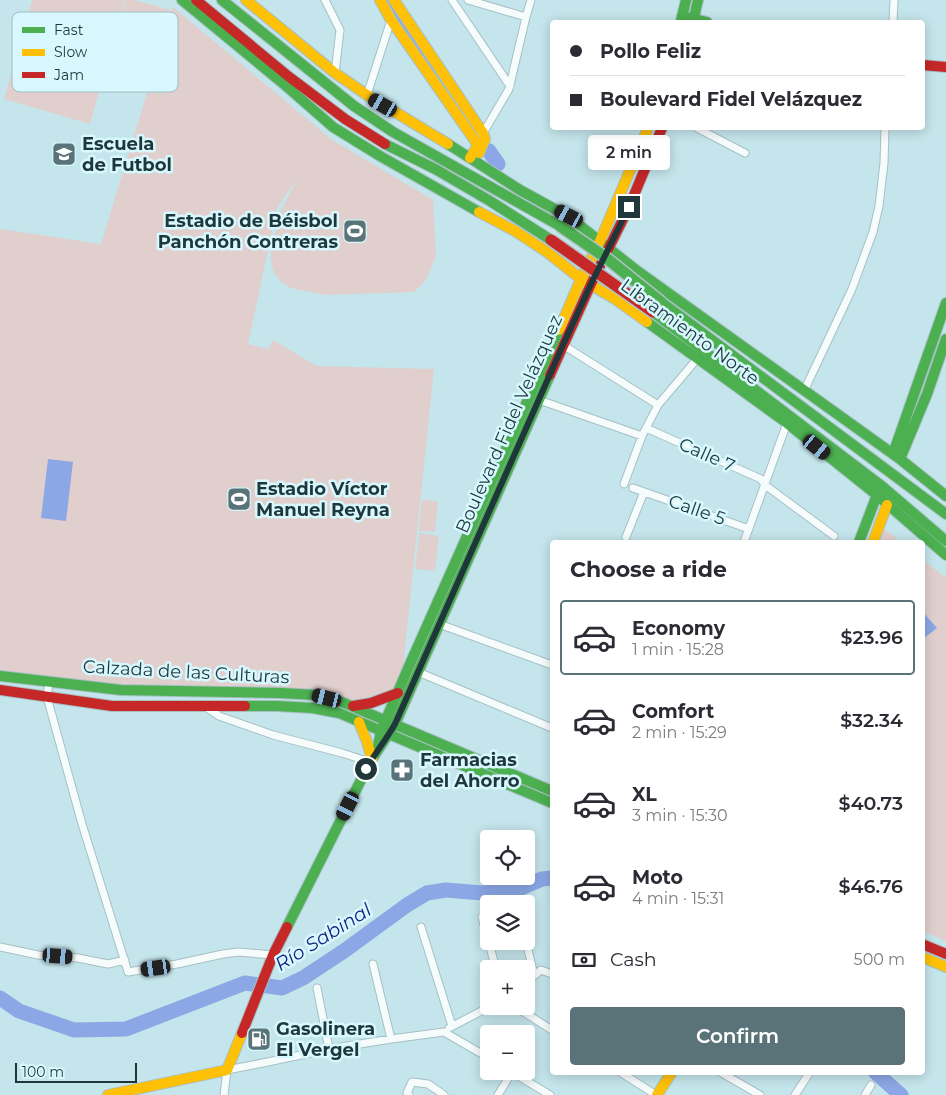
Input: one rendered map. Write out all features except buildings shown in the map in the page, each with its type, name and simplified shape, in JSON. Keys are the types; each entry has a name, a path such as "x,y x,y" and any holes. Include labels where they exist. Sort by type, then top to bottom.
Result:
{"main road":[{"name":"Libramiento Norte","path":"182,0 333,127 396,165 515,231 547,252 787,423 877,495 946,555"},
{"path":"196,0 288,76 346,119 388,146 437,170 490,201 551,240 653,312 876,481 946,541"},
{"path":"246,0 258,4 335,73 367,96 473,159 520,190 569,216 636,270 896,457 946,496"},
{"path":"380,0 390,20 478,145 473,159"},
{"path":"681,19 684,0 698,2 694,20"},
{"path":"395,1 484,134 485,139 473,159"},
{"path":"226,2 354,106 393,132 544,216 605,257 661,302 946,514"},
{"path":"925,65 946,67"},
{"name":"Boulevard Fidel Velázquez","path":"605,245 647,130"},
{"name":"Boulevard Fidel Velázquez","path":"388,728 398,693 586,281 605,245 629,207 661,130"},
{"path":"547,252 561,256 569,254 574,248 578,238 578,229 569,216"},
{"path":"614,299 610,290 614,277 622,270 636,270"},
{"name":"Boulevard Fidel Velázquez","path":"388,728 418,672 539,400 563,345 586,281"},
{"path":"896,457 946,304"},
{"path":"896,457 927,394 946,339"},
{"path":"860,540 877,495"},
{"path":"874,540 887,505"},
{"name":"Calzada de las Culturas","path":"0,676 121,690 316,695 337,700 388,728"},
{"name":"Calzada de las Culturas","path":"0,690 112,706 278,706 313,708 340,713 359,722 388,728"},
{"path":"350,706 367,704 398,693"},
{"path":"359,722 373,757"},
{"path":"110,1095 227,1070 271,960 388,728"},
{"path":"388,728 550,790"},
{"path":"388,728 550,802"},
{"path":"925,945 946,954"},
{"path":"925,958 946,967"},
{"path":"657,1095 670,1075"}],"street":[{"path":"325,0 340,30 335,73"},
{"path":"452,0 510,86"},
{"path":"468,0 526,16"},
{"path":"478,145 509,89 531,0"},
{"path":"893,20 894,0"},
{"path":"367,96 390,20"},
{"path":"701,130 744,153"},
{"path":"804,391 852,289 873,232 879,206 884,163 885,130"},
{"path":"563,345 658,405"},
{"path":"624,484 642,436 658,405 697,359"},
{"path":"539,400 642,436"},
{"path":"745,540 787,423"},
{"name":"Calle 7","path":"646,428 761,479 765,485 834,536"},
{"name":"Calle 5","path":"633,488 749,529"},
{"path":"626,537 644,492"},
{"path":"439,624 550,665"},
{"path":"418,672 550,727"},
{"path":"49,681 47,697 82,824 128,972 238,952 271,960"},
{"path":"206,707 219,716 273,735 342,753 373,757"},
{"path":"421,927 452,1026"},
{"path":"0,947 38,955 78,958 108,964 125,960"},
{"path":"373,964 391,1039"},
{"path":"535,974 541,970 550,973"},
{"path":"317,988 329,1049"},
{"path":"224,1095 227,1070 329,1049 444,1032 480,1012"},
{"path":"528,1015 550,1029"},
{"path":"444,1032 480,1053"},
{"path":"625,1075 657,1095"},
{"path":"733,1075 760,1095"},
{"path":"795,1095 808,1075"},
{"path":"498,1095 506,1080"},
{"path":"525,1080 550,1095"},
{"path":"408,1094 412,1082 428,1084 444,1095"},
{"path":"864,1095 871,1085"}],"shaded area":[{"path":"32,0 125,0 122,12 29,12"},
{"path":"126,0 134,0 171,10 170,12 123,12"},
{"path":"173,7 331,139 433,200 436,256 426,280 414,292 325,295 291,288 281,282 274,273 271,262 271,250 280,212 298,177 277,208 248,344 268,349 273,340 317,366 434,369 403,671 396,688 387,694 352,702 332,693 120,685 0,671 0,229 101,244 147,92 178,92 178,12 172,12"},
{"path":"12,71 12,92 99,92 90,124 4,99"},
{"path":"422,500 438,501 435,532 419,531"},
{"path":"883,528 898,540 879,540"},
{"path":"419,533 439,536 435,571 415,569"},
{"path":"925,561 946,578 946,941 925,932"}],"water":[{"path":"48,459 73,462 66,521 41,518"},
{"path":"925,614 937,628 925,637"}],"waterway":[{"path":"385,0 468,118"},
{"path":"489,151 498,164"},
{"name":"Río Sabinal","path":"0,998 19,1011 74,1030 126,1029 245,983 282,988 303,978 427,893 446,890 482,893 516,890 542,879 550,878"},
{"name":"Río Sabinal","path":"878,1075 901,1095"}],"traffic: fast":[{"path":"182,0 333,127 479,212"},
{"path":"222,0 354,106 393,132 560,226"},
{"path":"681,20 686,0"},
{"path":"693,20 698,0"},
{"path":"682,16 699,20"},
{"path":"385,144 437,170 551,240"},
{"path":"448,144 520,190 569,217 636,270 900,459 946,496"},
{"path":"560,226 605,257 661,302"},
{"path":"661,302 946,514"},
{"path":"893,454 946,303"},
{"path":"653,312 883,487 946,541"},
{"path":"647,322 787,423 877,495 946,555"},
{"path":"378,746 381,731 410,664 559,330"},
{"path":"900,459 927,394 946,339"},
{"path":"287,927 370,762 395,724 550,375"},
{"path":"860,540 877,495"},
{"path":"0,676 121,690 316,695 337,700 550,790"},
{"path":"245,706 313,708 339,713 550,802"}],"traffic: slow":[{"path":"246,0 335,73 367,95 448,144"},
{"path":"380,0 391,20 478,145 470,158"},
{"path":"394,0 483,133 485,139 479,153"},
{"path":"559,330 600,241 647,130"},
{"path":"479,212 515,231 547,252 581,279 615,299 647,322"},
{"path":"874,540 887,505"},
{"path":"359,722 372,759"},
{"path":"925,958 946,967"},
{"path":"108,1095 227,1070 242,1033"},
{"path":"657,1095 670,1075"}],"traffic: jam":[{"path":"196,0 288,76 345,119 385,144"},
{"path":"925,65 946,67"},
{"path":"550,375 591,284 629,207 661,130"},
{"path":"551,240 653,312"},
{"path":"0,690 112,706 245,706"},
{"path":"353,706 371,703 398,693"},
{"path":"242,1033 273,955 287,927"},
{"path":"925,945 946,954"}],"place":[{"name":"Escuela de Futbol","path":"64,154"},
{"name":"Estadio de Béisbol Panchón Contreras","path":"355,231"},
{"name":"Estadio Víctor Manuel Reyna","path":"239,499"},
{"name":"Farmacias del Ahorro","path":"402,770"},
{"name":"Gasolinera El Vergel","path":"259,1039"}],"route":[{"path":"366,769 395,724 563,345 629,207"}]}
